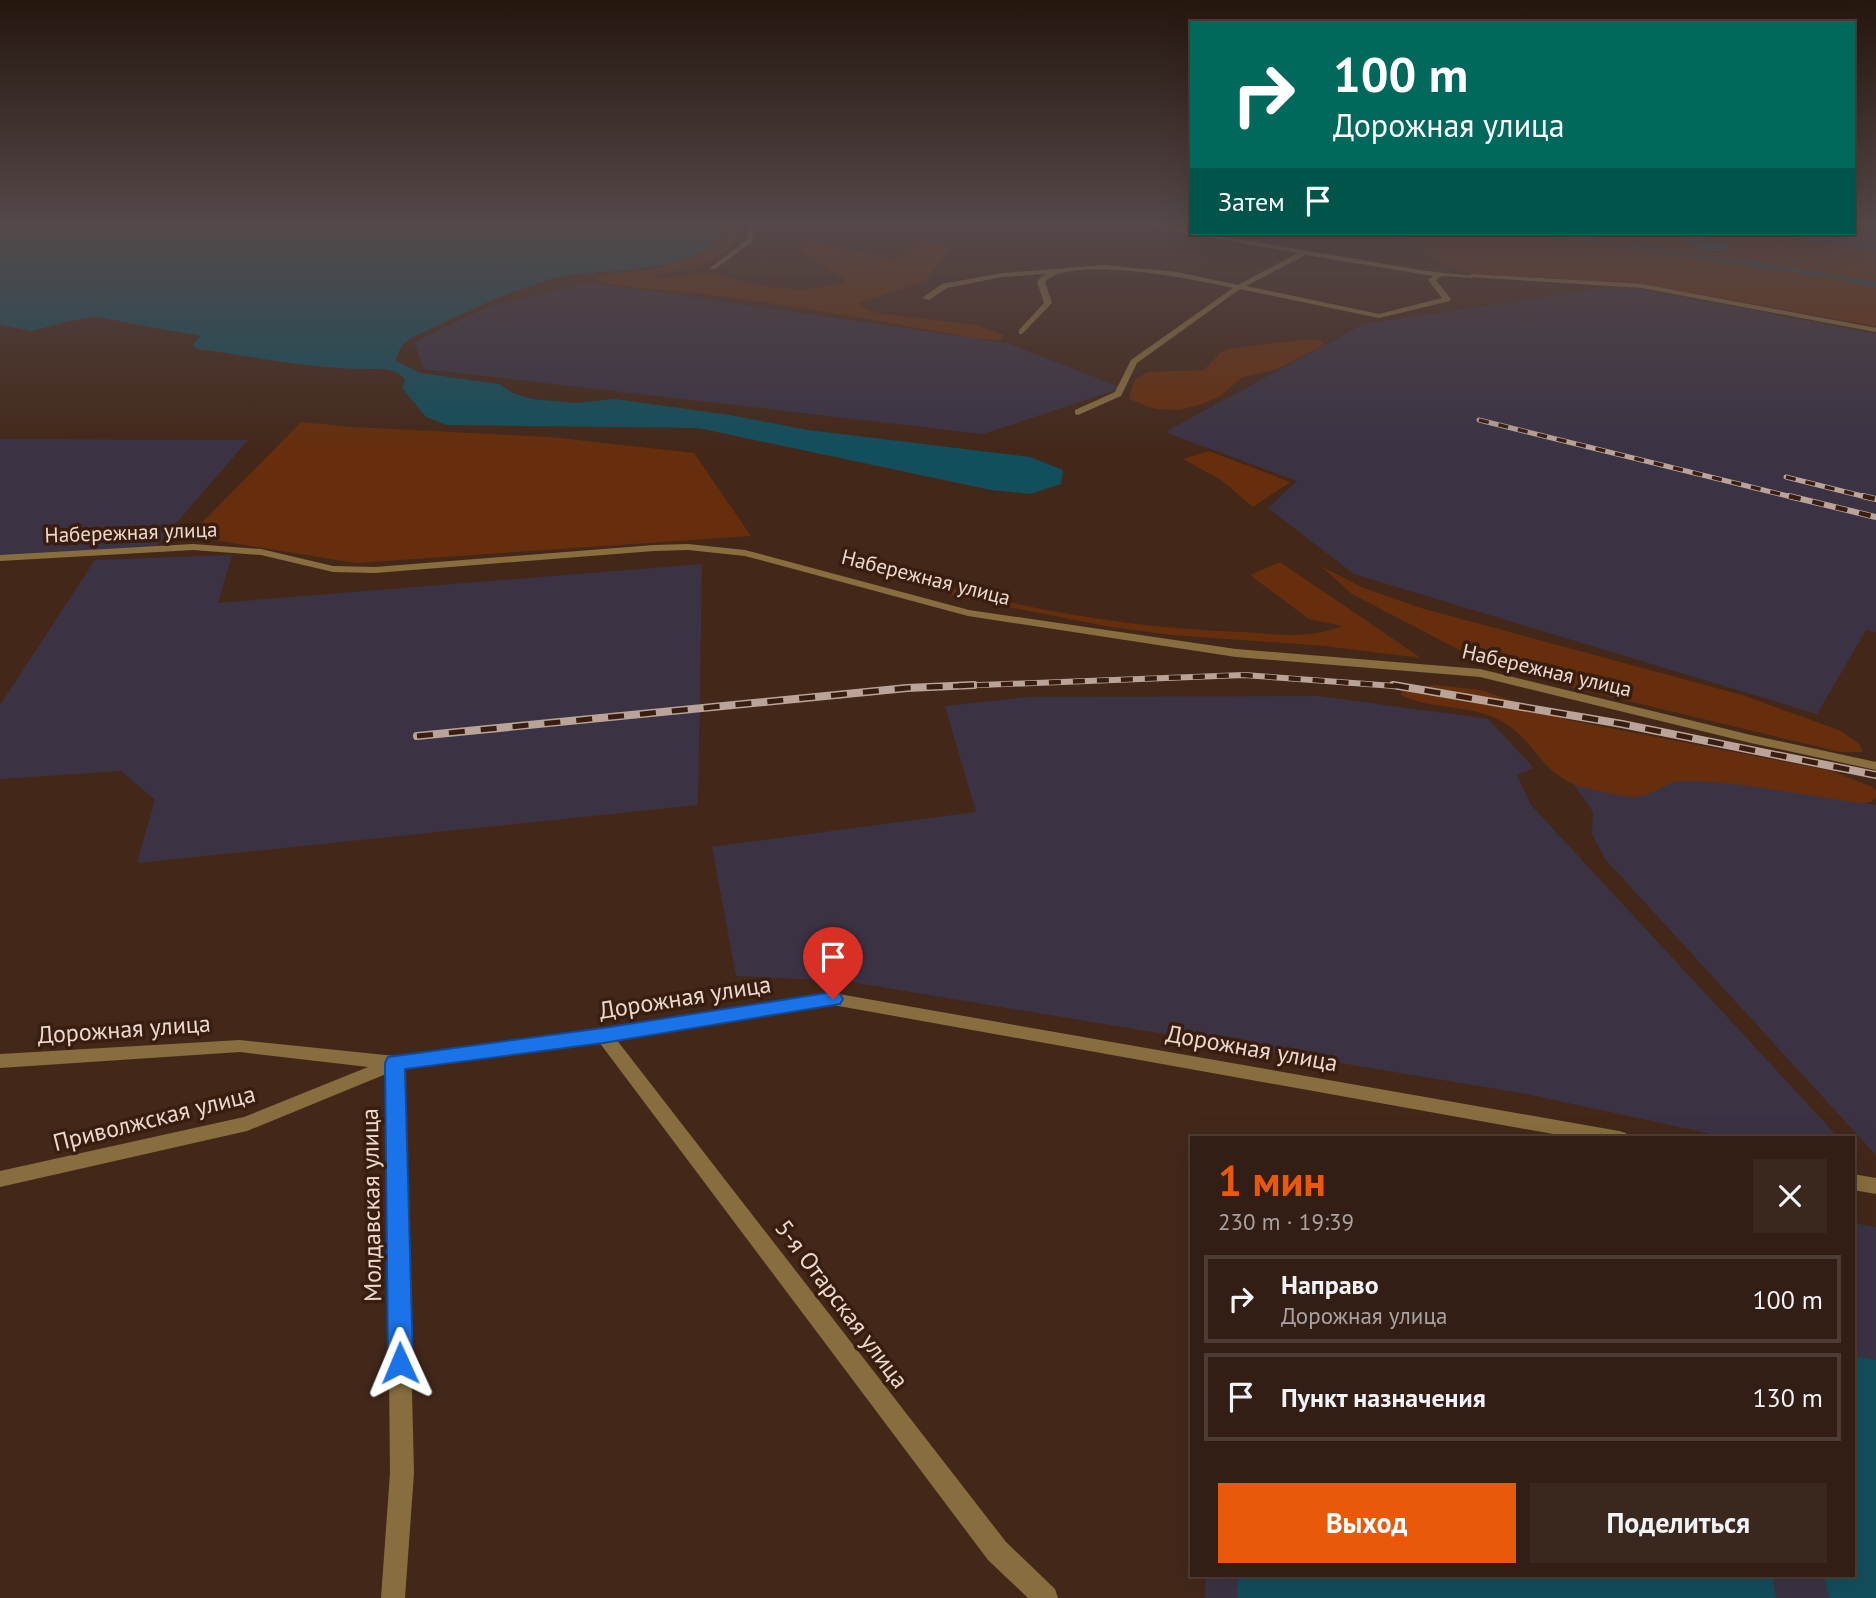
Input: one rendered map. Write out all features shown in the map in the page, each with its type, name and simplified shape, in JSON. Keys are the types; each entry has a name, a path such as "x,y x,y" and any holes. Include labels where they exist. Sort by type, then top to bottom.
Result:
{"street":[{"path":"1022,332 1048,303 1047,300"},
{"path":"1078,412 1118,394 1134,362 1221,300"},
{"path":"1296,300 1380,316 1445,300"},
{"path":"1714,300 1876,330"},
{"name":"Набережная улица","path":"0,558 193,547 261,552 332,569 375,570 653,548 715,548 746,553 968,613 1236,653 1480,673 1751,739 1876,766"},
{"name":"Дорожная улица","path":"0,1061 240,1046 395,1063 603,1035 833,999 1608,1136"},
{"name":"5-я Отарская улица","path":"603,1035 997,1551 1046,1598"},
{"name":"Приволжская улица","path":"0,1179 247,1124 395,1063"},
{"name":"Молдавская улица","path":"393,1598 402,1473 395,1063"},
{"path":"1855,1182 1876,1186"}],"shaded area":[{"path":"519,300 707,300 1007,343 1122,388 983,434 424,369 414,342 490,306"},
{"path":"745,300 869,300 859,303 876,313 976,325 1004,335 1000,340 972,338"},
{"path":"1528,300 1694,300 1876,334 1876,632 1866,630 1817,714 1354,574 1268,508 1297,481 1165,432 1364,324"},
{"path":"1729,300 1876,300 1876,326"},
{"path":"1307,339 1321,341 1325,345 1278,369 1243,377 1220,396 1203,404 1179,410 1155,409 1129,399 1134,380 1148,372 1204,370 1220,353 1228,349"},
{"path":"301,422 550,437 694,453 751,536 356,563 189,536"},
{"path":"0,439 248,440 153,550 0,557"},
{"path":"1209,451 1290,482 1253,507 1221,480 1183,459"},
{"path":"232,555 218,603 702,564 698,805 137,863 155,800 121,771 0,779 0,705 95,560"},
{"path":"1280,562 1421,658 1324,646 1171,635 1111,627 957,597 897,573 1025,606 1111,621 1198,630 1293,635 1317,633 1342,626 1309,619 1250,575"},
{"path":"1321,566 1361,587 1421,608 1742,695 1841,731 1859,744 1863,752 1841,752 1578,689 1486,664 1352,594"},
{"path":"1434,685 1481,690 1568,720 1832,771 1872,787 1876,791 1876,798 1871,802 1859,803 1751,786 1685,781 1674,782 1651,793 1634,797 1594,790 1562,778 1551,770 1516,731 1491,716 1413,700 1401,695 1402,689"},
{"path":"1318,696 1488,719 1534,768 1517,775 1531,805 1837,1136 1720,1136 1527,1094 845,981 736,976 712,847 976,812 945,706 1029,697"},
{"path":"1559,762 1677,766 1876,805 1876,1155 1606,860 1592,834 1593,812"},
{"path":"1855,1223 1876,1227 1876,1598 1205,1598 1206,1577 1855,1577"}],"water":[{"path":"0,300 495,300 410,339 400,348 396,361 420,373 499,384 513,393 531,399 575,403 615,399 730,415 808,430 1030,457 1063,470 1061,484 1030,494 991,490 698,428 447,425 426,417 402,388 405,380 402,376 387,370 324,367 197,349 193,345 200,336 97,317 32,331 0,325"},
{"path":"1855,1356 1876,1360 1876,1598 1829,1598 1824,1577 1855,1577"},
{"path":"1238,1577 1772,1577 1776,1598 1237,1598"}],"railway":[{"path":"1479,420 1796,498"},
{"path":"1786,477 1870,498"},
{"path":"1789,496 1876,517"},
{"path":"1863,496 1876,499"},
{"path":"931,687 1244,675 1402,687"},
{"path":"931,687 974,685"},
{"path":"1393,685 1402,687"},
{"path":"417,736 931,687"},
{"path":"1402,687 1408,687"},
{"path":"1402,687 1622,724 1876,775"}],"route":[{"path":"400,1363 395,1063 603,1035 833,999"}]}
